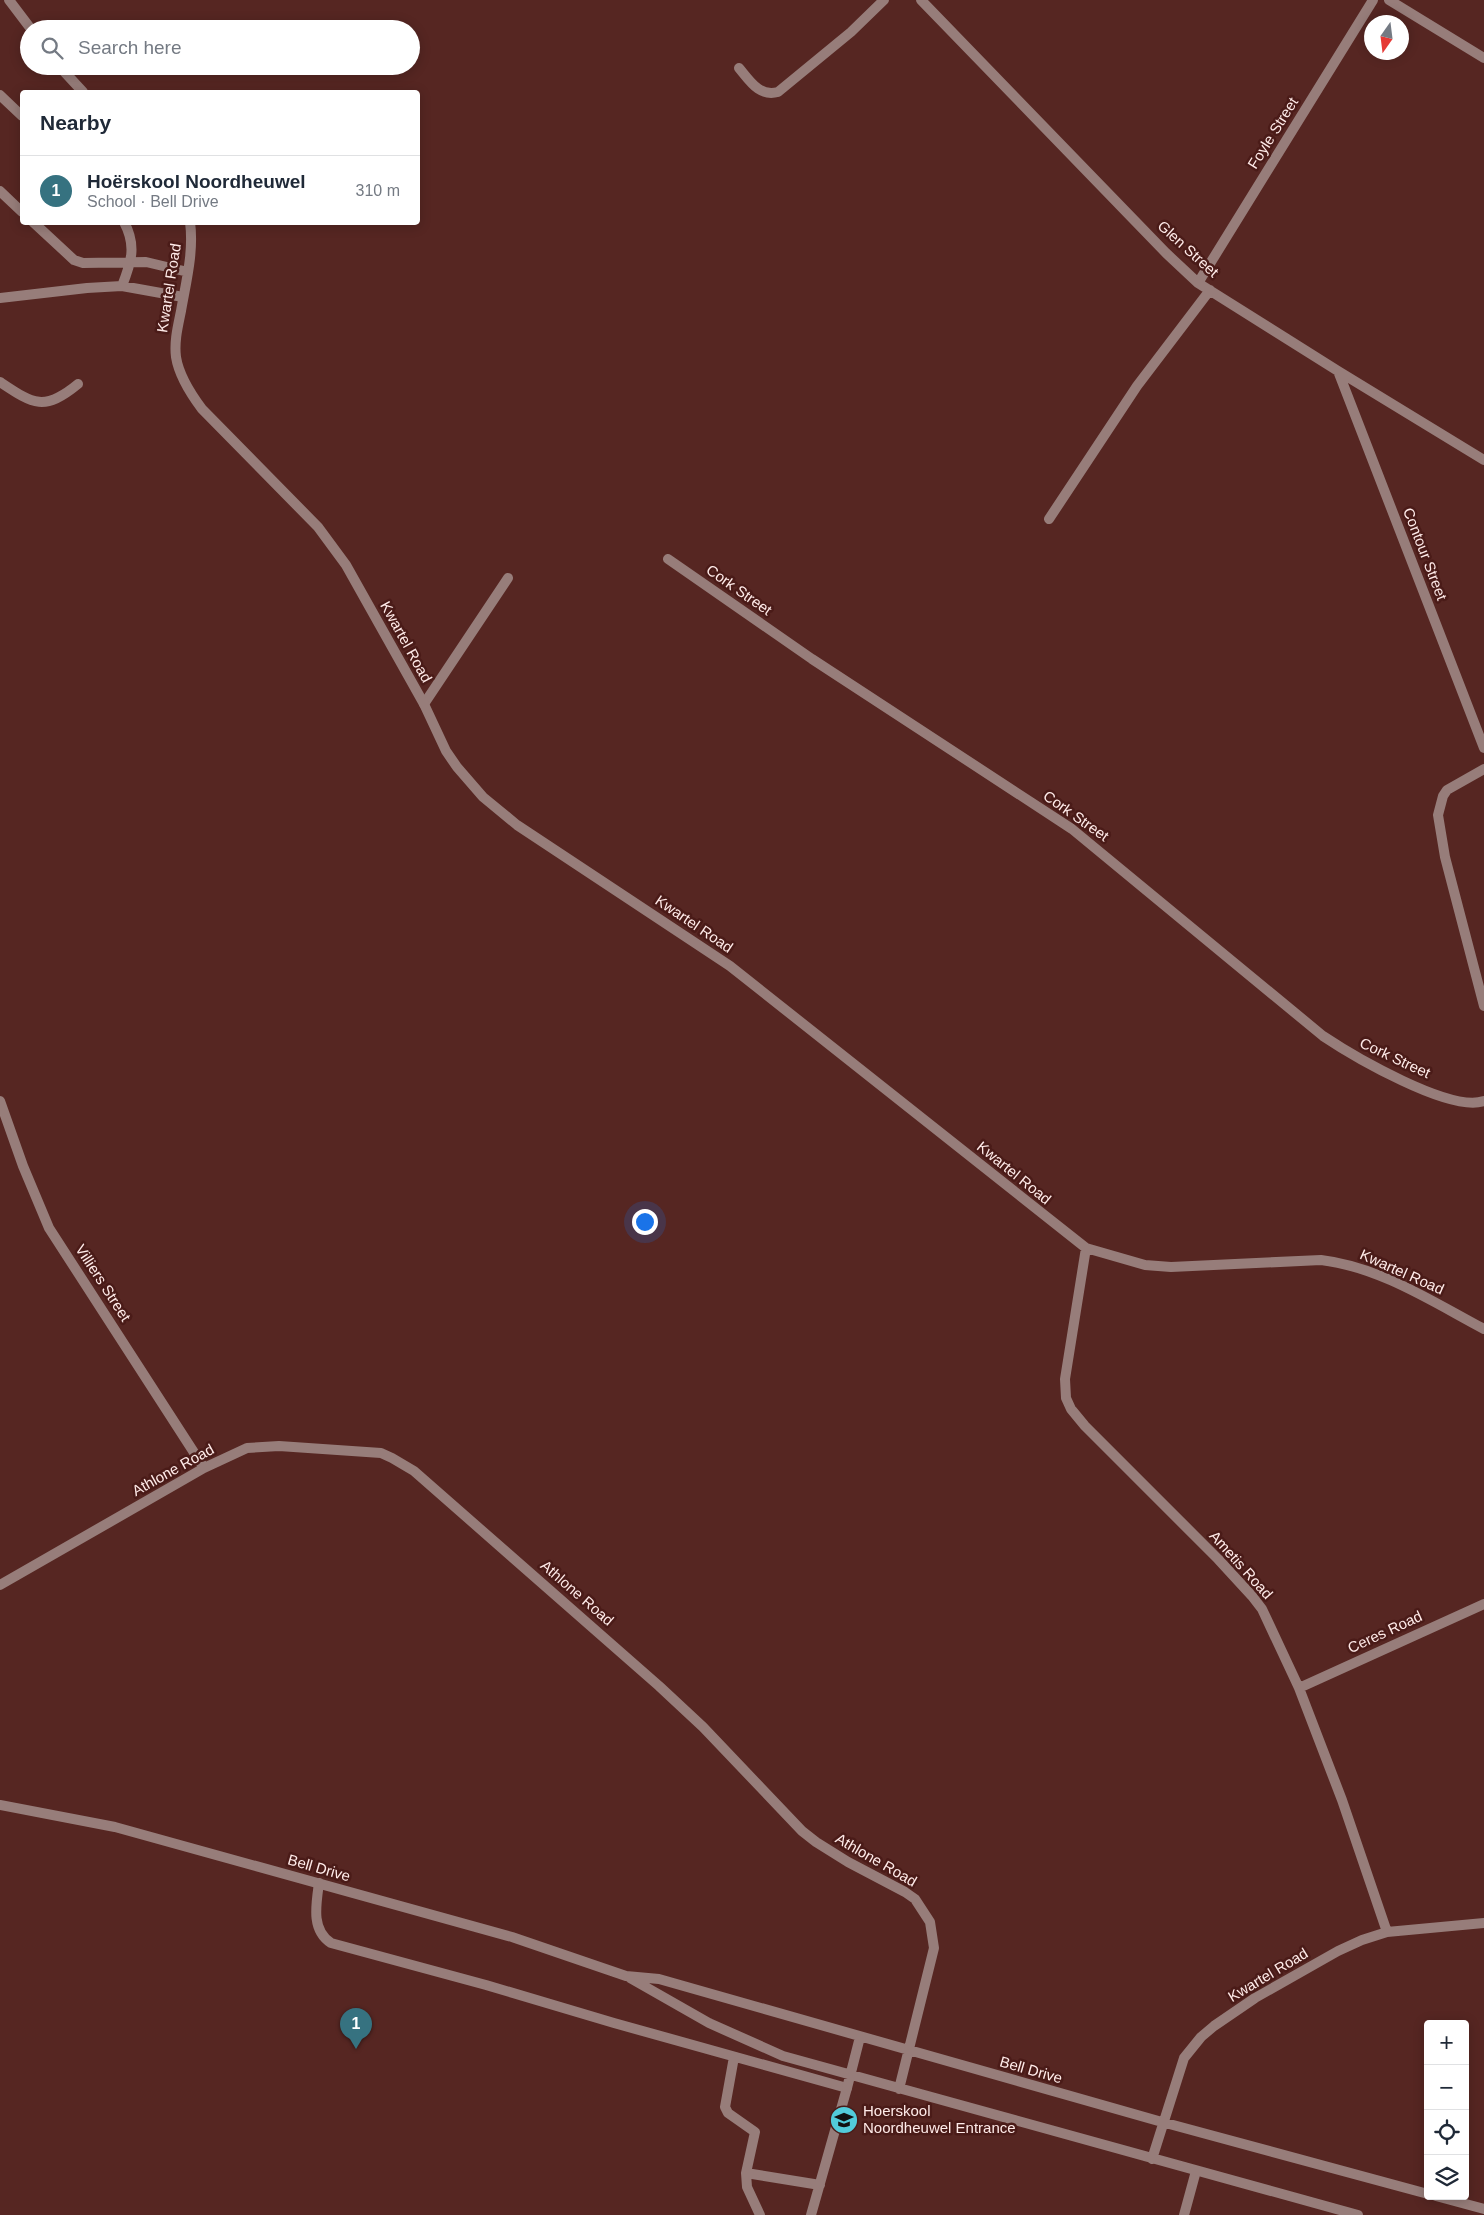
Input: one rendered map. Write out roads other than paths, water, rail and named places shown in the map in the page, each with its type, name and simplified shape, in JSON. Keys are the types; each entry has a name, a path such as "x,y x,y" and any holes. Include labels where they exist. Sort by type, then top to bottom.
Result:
{"street":[{"path":"9,0 24,20"},
{"path":"739,68 758,90 770,94 778,92 851,32 884,0"},
{"name":"Glen Street","path":"922,0 1166,253 1198,282 1338,372 1484,460"},
{"name":"Foyle Street","path":"1198,282 1373,0"},
{"path":"1389,0 1484,58"},
{"path":"67,75 81,90"},
{"path":"0,95 20,114"},
{"path":"0,191 20,210"},
{"path":"36,225 74,260 93,264 132,261 146,262 188,272"},
{"path":"122,286 132,261 128,230 126,225"},
{"name":"Kwartel Road","path":"190,225 192,236 188,272 176,337 176,357 182,377 190,393 202,409 318,527 332,544 346,565 424,704 446,751 457,767 484,797 499,810 517,825 730,966 1086,1248 1145,1265 1171,1267 1321,1260 1336,1262 1373,1273 1396,1283 1484,1330"},
{"path":"0,298 122,286 183,297"},
{"path":"1049,519 1137,386 1210,290"},
{"name":"Contour Street","path":"1338,372 1484,748"},
{"path":"0,382 27,400 41,402 54,400 65,395 78,384"},
{"name":"Cork Street","path":"668,559 812,659 1072,829 1323,1036 1384,1072 1459,1102 1471,1104 1484,1101"},
{"path":"424,704 508,578"},
{"path":"1484,769 1447,790 1441,801 1438,815 1445,857 1484,1006"},
{"name":"Villiers Street","path":"0,1101 22,1166 49,1228 204,1468"},
{"name":"Ametis Road","path":"1086,1248 1065,1379 1066,1398 1071,1409 1104,1445 1252,1596 1262,1609 1299,1688 1342,1800 1387,1932"},
{"name":"Athlone Road","path":"0,1584 204,1468 247,1448 279,1446 381,1453 392,1458 414,1471 659,1686 703,1727 802,1830 830,1852 896,1887 914,1899 930,1922 934,1948 899,2088"},
{"name":"Ceres Road","path":"1299,1688 1484,1604"},
{"name":"Bell Drive","path":"0,1806 115,1827 512,1937 626,1976 695,2016 782,2056 1358,2215"},
{"path":"319,1883 317,1897 318,1928 331,1944 486,1985 847,2088"},
{"name":"Kwartel Road","path":"1152,2159 1162,2122 1184,2058 1193,2045 1207,2031 1255,1998 1310,1966 1362,1940 1387,1932 1484,1923"},
{"name":"Bell Drive","path":"626,1976 659,1979 1162,2122 1424,2193"},
{"path":"811,2215 860,2037"},
{"path":"734,2057 725,2107 728,2113 755,2132 746,2173 747,2187 760,2215"},
{"path":"1184,2215 1196,2171"},
{"path":"746,2173 820,2185"},
{"path":"1451,2200 1484,2209"}],"place":[{"name":"Hoërskool Noordheuwel","path":"356,2049"},
{"name":"Hoerskool Noordheuwel Entrance","path":"844,2120"}]}
